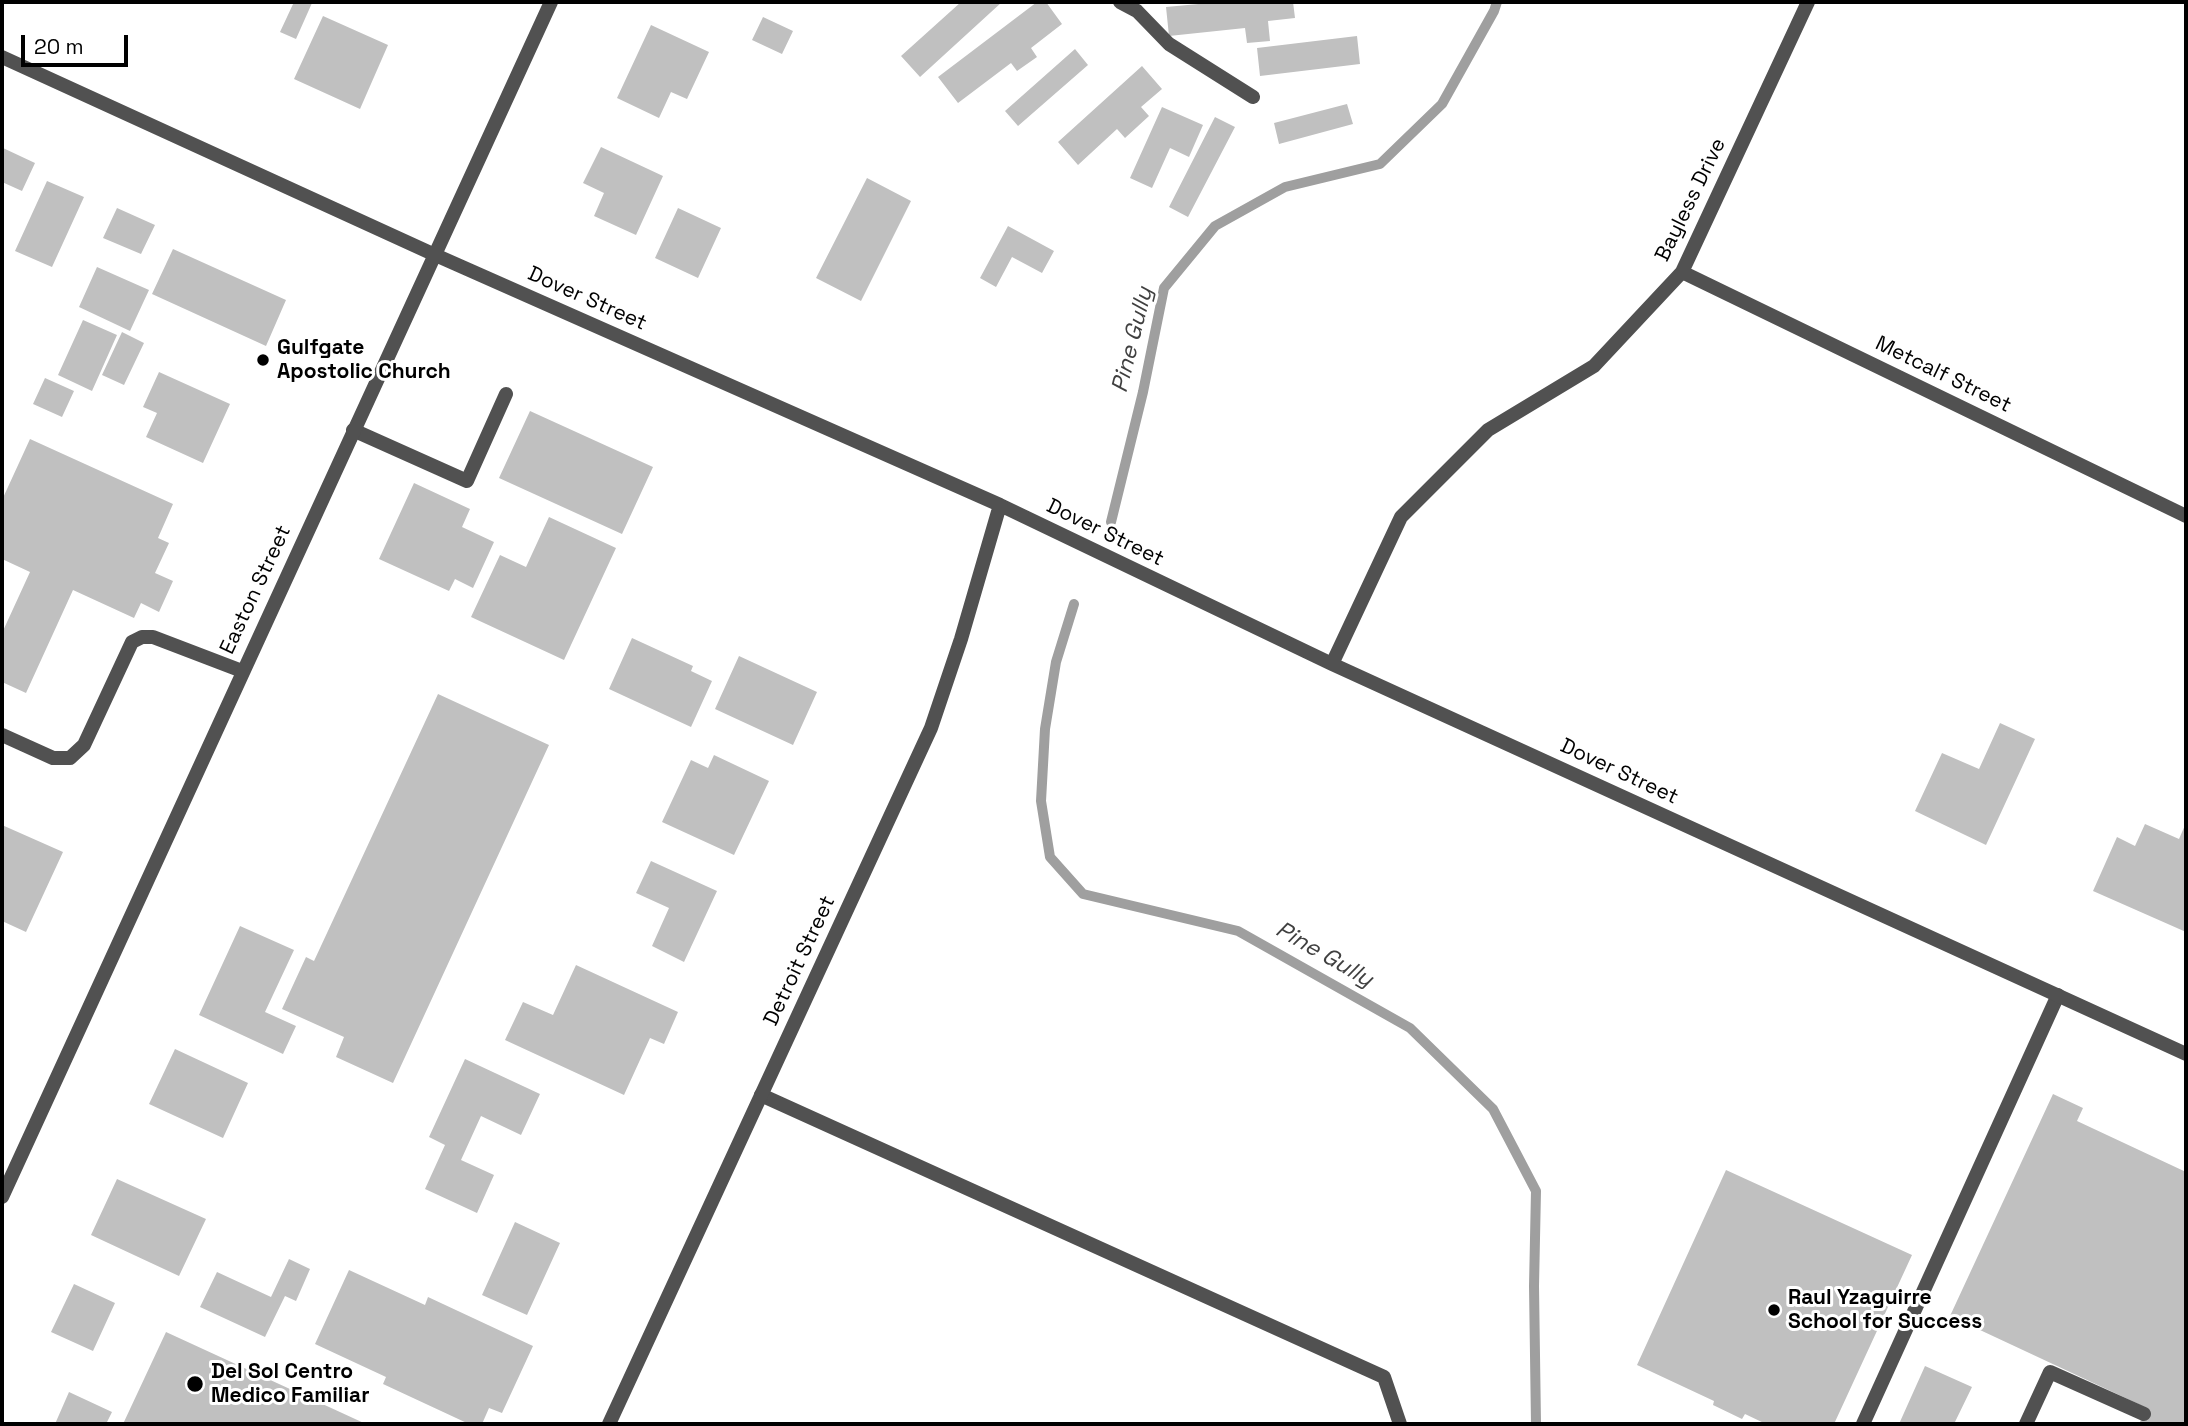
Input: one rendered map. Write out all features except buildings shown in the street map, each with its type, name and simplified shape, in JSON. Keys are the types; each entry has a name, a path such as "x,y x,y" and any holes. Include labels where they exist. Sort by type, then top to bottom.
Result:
{"street":[{"name":"Easton Street","path":"2,1197 551,2"},
{"path":"1120,2 1137,11 1169,44 1253,97"},
{"name":"Bayless Drive","path":"1332,664 1401,517 1488,430 1594,366 1682,272 1808,2"},
{"name":"Dover Street","path":"2,57 433,254 1000,505 1332,664 2186,1054"},
{"name":"Metcalf Street","path":"1682,272 2186,516"},
{"path":"353,430 467,481 506,394"},
{"name":"Detroit Street","path":"609,1424 931,728 961,639 1000,505"},
{"path":"2,735 53,758 70,758 84,745 132,642 142,637 153,637 242,671"},
{"path":"1863,1424 2058,995"},
{"path":"761,1095 1384,1377 1400,1424"},
{"path":"2026,1424 2050,1371 2144,1414"}],"waterway":[{"name":"Pine Gully","path":"1111,522 1143,392 1164,288 1215,226 1285,187 1380,164 1442,104 1497,2"},
{"name":"Pine Gully","path":"1074,604 1056,662 1045,729 1041,801 1050,857 1083,894 1238,931 1410,1028 1493,1109 1536,1191 1536,1424"}],"place":[{"name":"Gulfgate Apostolic Church","path":"263,360"},
{"name":"Raul Yzaguirre School for Success","path":"1774,1310"},
{"name":"Del Sol Centro Medico Familiar","path":"195,1384"}]}
